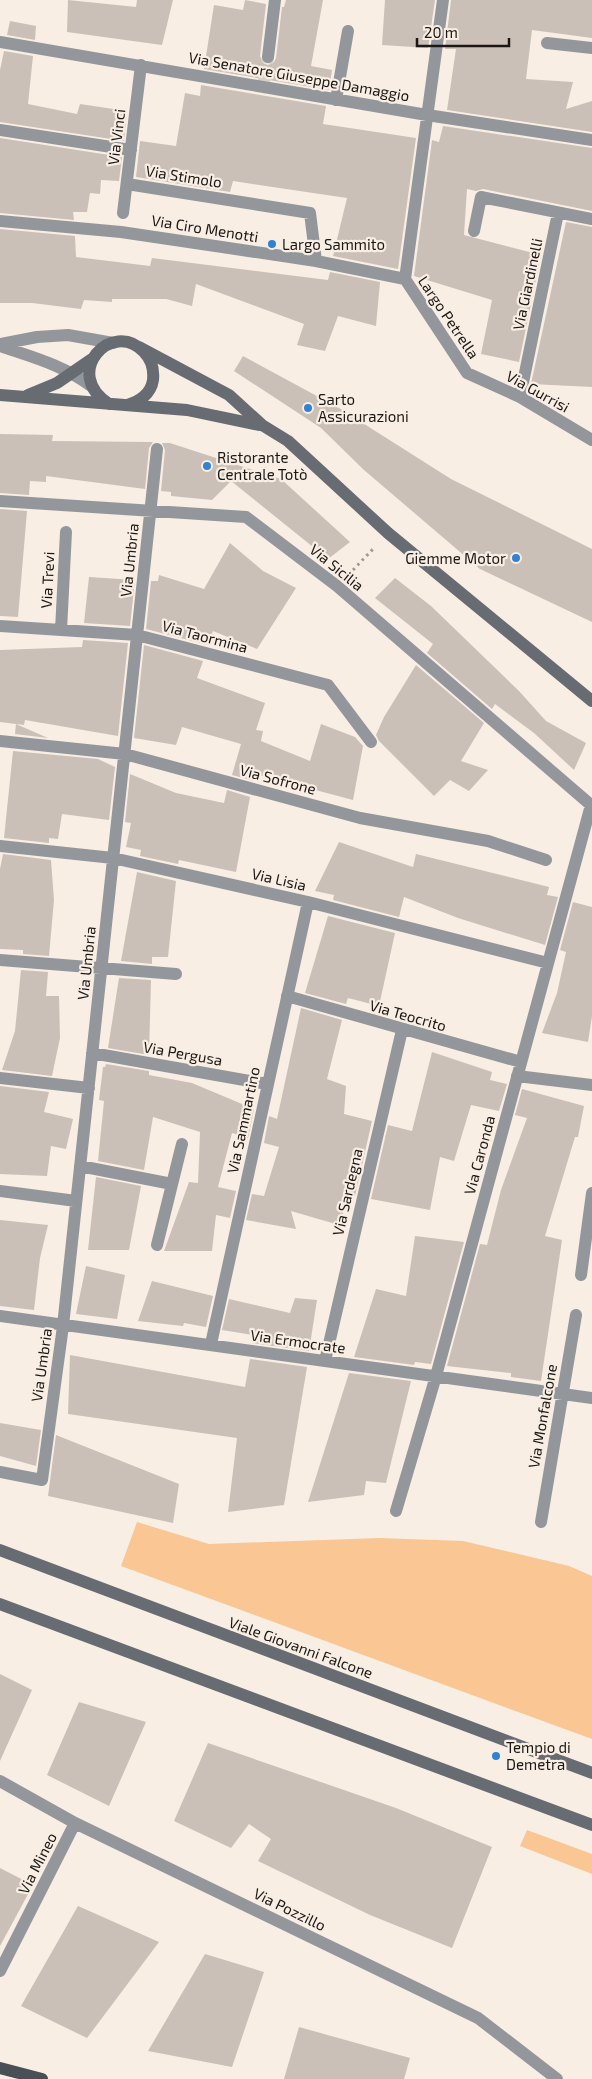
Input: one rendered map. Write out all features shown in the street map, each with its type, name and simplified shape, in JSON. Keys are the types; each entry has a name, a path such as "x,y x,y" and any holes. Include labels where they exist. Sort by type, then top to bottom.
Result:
{"main road":[{"path":"0,2068 42,2079"}],"street":[{"path":"268,57 275,0"},
{"path":"405,279 443,0"},
{"path":"336,100 348,31"},
{"name":"Via Senatore Giuseppe Damaggio","path":"0,42 264,84 336,100 592,140"},
{"path":"547,43 592,48"},
{"name":"Via Vinci","path":"123,213 141,65"},
{"path":"0,130 131,150"},
{"name":"Via Stimolo","path":"127,184 310,213 316,261"},
{"path":"474,231 481,197 592,219"},
{"name":"Via Giardinelli","path":"520,396 558,213"},
{"name":"Via Ciro Menotti","path":"0,221 121,232 316,261 405,279"},
{"name":"Largo Petrella","path":"405,279 467,373"},
{"path":"0,345 37,337 68,335 113,342 126,342 139,347 229,395 262,425 288,441 388,533 592,702"},
{"path":"25,396 57,383 74,373 101,349 113,342"},
{"path":"0,345 74,373 91,386 98,397 109,404"},
{"path":"123,406 136,403 146,394 152,382 153,369 148,356 139,347"},
{"path":"91,386 88,372 92,359"},
{"name":"Via Gurrisi","path":"467,373 520,396 592,440"},
{"path":"0,395 186,410 226,416 262,425"},
{"name":"Via Umbria","path":"0,1472 42,1480 63,1326 157,449"},
{"name":"Via Sicilia","path":"0,501 246,517 336,586 591,806"},
{"name":"Via Trevi","path":"62,630 66,532"},
{"name":"Via Taormina","path":"0,626 137,635 328,685 371,742"},
{"name":"Via Sofrone","path":"0,741 125,754 360,818 488,841 546,860"},
{"name":"Via Caronda","path":"396,1511 436,1376 591,806"},
{"name":"Via Lisia","path":"0,846 113,858 308,902 548,963"},
{"name":"Via Sammartino","path":"211,1344 308,902"},
{"path":"0,960 176,974"},
{"name":"Via Teocrito","path":"287,996 402,1030 521,1062"},
{"name":"Via Sardegna","path":"325,1361 402,1030"},
{"name":"Via Pergusa","path":"92,1053 267,1084"},
{"path":"517,1076 592,1086"},
{"path":"0,1078 89,1088"},
{"path":"157,1245 182,1144"},
{"path":"80,1166 172,1184"},
{"path":"0,1191 76,1201"},
{"path":"581,1275 592,1193"},
{"name":"Via Monfalcone","path":"541,1522 576,1315"},
{"name":"Via Ermocrate","path":"0,1316 562,1392 592,1398"},
{"name":"Viale Giovanni Falcone","path":"0,1550 592,1773"},
{"path":"0,1604 592,1825"},
{"name":"Via Pozzillo","path":"0,1781 75,1823 478,2018 557,2079"},
{"name":"Via Mineo","path":"0,1971 75,1823"}],"path":[{"path":"336,586 388,533"}],"shaded area":[{"path":"137,1522 209,1544 379,1538 463,1541 569,1566 592,1576 592,1739 121,1566"},
{"path":"527,1830 592,1854 592,1874 520,1846"}],"building":[{"path":"68,0 136,7 137,0 173,0 162,45 67,32"},
{"path":"245,0 266,4 260,56 263,63 268,65 274,62 276,58 282,7 284,7 286,0 323,0 311,66 332,70 329,90 204,69 214,5 243,10"},
{"path":"385,0 435,0 428,48 382,45"},
{"path":"451,0 592,0 592,38 532,30 526,79 573,82 566,109 592,101 592,132 447,110 456,49 445,49"},
{"path":"10,21 36,26 35,40 7,35"},
{"path":"4,51 33,56 28,104 77,114 80,104 127,111 124,141 0,122 0,70"},
{"path":"201,85 326,106 323,124 416,138 398,269 333,256 347,198 233,181 230,192 136,177 140,141 176,146 185,93 200,96"},
{"path":"443,126 592,148 592,211 483,189 476,191 467,189 464,235 541,255 519,362 481,354 492,300 414,276 432,140 439,142"},
{"path":"0,138 122,157 119,181 101,180 100,194 90,193 87,212 73,212 74,220 0,213"},
{"path":"566,222 592,227 592,387 531,384"},
{"path":"0,229 75,236 76,257 150,266 152,258 328,280 330,272 380,282 376,326 338,316 325,351 297,345 304,324 196,284 192,306 166,299 112,299 112,302 84,300 81,309 32,303 0,303"},
{"path":"243,356 339,408 451,479 592,549 592,622 480,569 364,470 321,428 234,371"},
{"path":"0,434 53,435 52,441 153,442 149,448 145,489 46,476 46,482 30,481 29,495 0,493"},
{"path":"162,443 170,443 281,479 350,542 328,559 231,481 212,500 171,496 171,492 161,491 165,450"},
{"path":"0,509 27,511 18,617 0,616"},
{"path":"230,543 263,571 296,588 257,649 213,631 208,645 146,629 151,581 158,581 159,575 204,589"},
{"path":"89,577 135,580 130,626 84,623"},
{"path":"395,578 431,606 519,691 546,721 586,743 574,770 534,733 495,704 492,709 427,653 433,644 375,598"},
{"path":"83,640 128,643 118,736 25,720 24,725 0,722 0,650 82,647"},
{"path":"144,645 203,661 197,678 265,703 256,730 263,731 261,741 310,761 321,724 355,737 363,746 353,800 255,774 254,781 232,775 241,744 182,727 176,745 134,738"},
{"path":"416,665 484,723 461,761 488,770 469,791 450,780 434,796 379,741 376,735 384,717"},
{"path":"16,724 48,738 15,734"},
{"path":"13,751 98,759 115,767 109,820 62,814 58,839 49,838 49,843 4,838"},
{"path":"130,774 176,793 224,803 227,790 250,797 236,872 179,860 178,864 140,856 141,850 126,847 131,823 125,822"},
{"path":"339,842 413,867 416,854 549,887 547,895 558,897 545,945 458,918 404,897 399,917 333,900 334,895 315,891"},
{"path":"3,854 51,860 54,900 49,956 23,954 23,950 0,949 0,869"},
{"path":"137,872 176,881 168,957 152,957 152,964 121,961"},
{"path":"573,902 592,907 592,1016 588,1042 542,1033 557,993 566,952 560,950"},
{"path":"328,916 395,933 379,1006 348,998 346,1004 305,993"},
{"path":"21,970 48,972 46,996 59,996 60,1038 52,1076 2,1070 15,1031"},
{"path":"119,978 151,980 149,1055 108,1048"},
{"path":"301,1008 342,1020 327,1079 346,1086 344,1114 372,1121 355,1196 349,1195 339,1225 291,1211 296,1229 246,1220 252,1194 264,1196 279,1147 264,1143 269,1116 277,1119"},
{"path":"432,1052 492,1072 490,1080 507,1084 499,1111 471,1105 454,1161 440,1157 430,1210 371,1199 388,1125 412,1131"},
{"path":"106,1064 149,1071 149,1075 192,1083 254,1109 248,1138 232,1133 218,1187 236,1191 230,1218 216,1215 212,1251 164,1251 189,1182 198,1183 200,1132 153,1117 144,1170 98,1161 104,1101 99,1100 103,1067"},
{"path":"0,1086 49,1092 44,1112 73,1119 66,1149 51,1146 47,1176 0,1174"},
{"path":"522,1089 584,1106 578,1137 575,1137 545,1236 562,1240 541,1381 511,1377 511,1373 447,1366 480,1244 487,1245 501,1190 527,1118 515,1115"},
{"path":"96,1177 141,1186 129,1250 88,1250"},
{"path":"0,1220 48,1225 40,1258 34,1310 0,1306"},
{"path":"415,1236 464,1242 431,1364 415,1362 414,1365 354,1357 376,1289 406,1296"},
{"path":"86,1266 125,1275 117,1319 76,1314"},
{"path":"152,1281 213,1296 206,1327 184,1323 183,1326 138,1321"},
{"path":"295,1298 317,1300 309,1351 252,1343 253,1335 222,1330 229,1299 290,1313"},
{"path":"70,1355 245,1387 250,1359 307,1367 284,1505 228,1512 237,1438 68,1414"},
{"path":"349,1373 411,1381 386,1483 366,1481 364,1495 308,1502"},
{"path":"0,1423 41,1430 36,1466 0,1456"},
{"path":"56,1435 179,1484 173,1523 48,1496"},
{"path":"0,1674 32,1690 0,1761"},
{"path":"79,1702 146,1722 109,1806 47,1775"},
{"path":"208,1743 396,1808 492,1847 452,1948 370,1915 258,1861 271,1839 249,1824 231,1848 174,1821"},
{"path":"0,1868 33,1885 0,1946"},
{"path":"78,1906 159,1942 87,2038 21,2006"},
{"path":"205,1954 264,1972 232,2067 148,2051"},
{"path":"299,2027 410,2058 404,2079 284,2079"}],"tunnel":[{"path":"264,81 268,57"}],"place":[{"name":"Largo Sammito","path":"272,244"},
{"name":"Sarto Assicurazioni","path":"308,408"},
{"name":"Ristorante Centrale Totò","path":"207,466"},
{"name":"Giemme Motor","path":"516,558"},
{"name":"Tempio di Demetra","path":"496,1756"}]}
